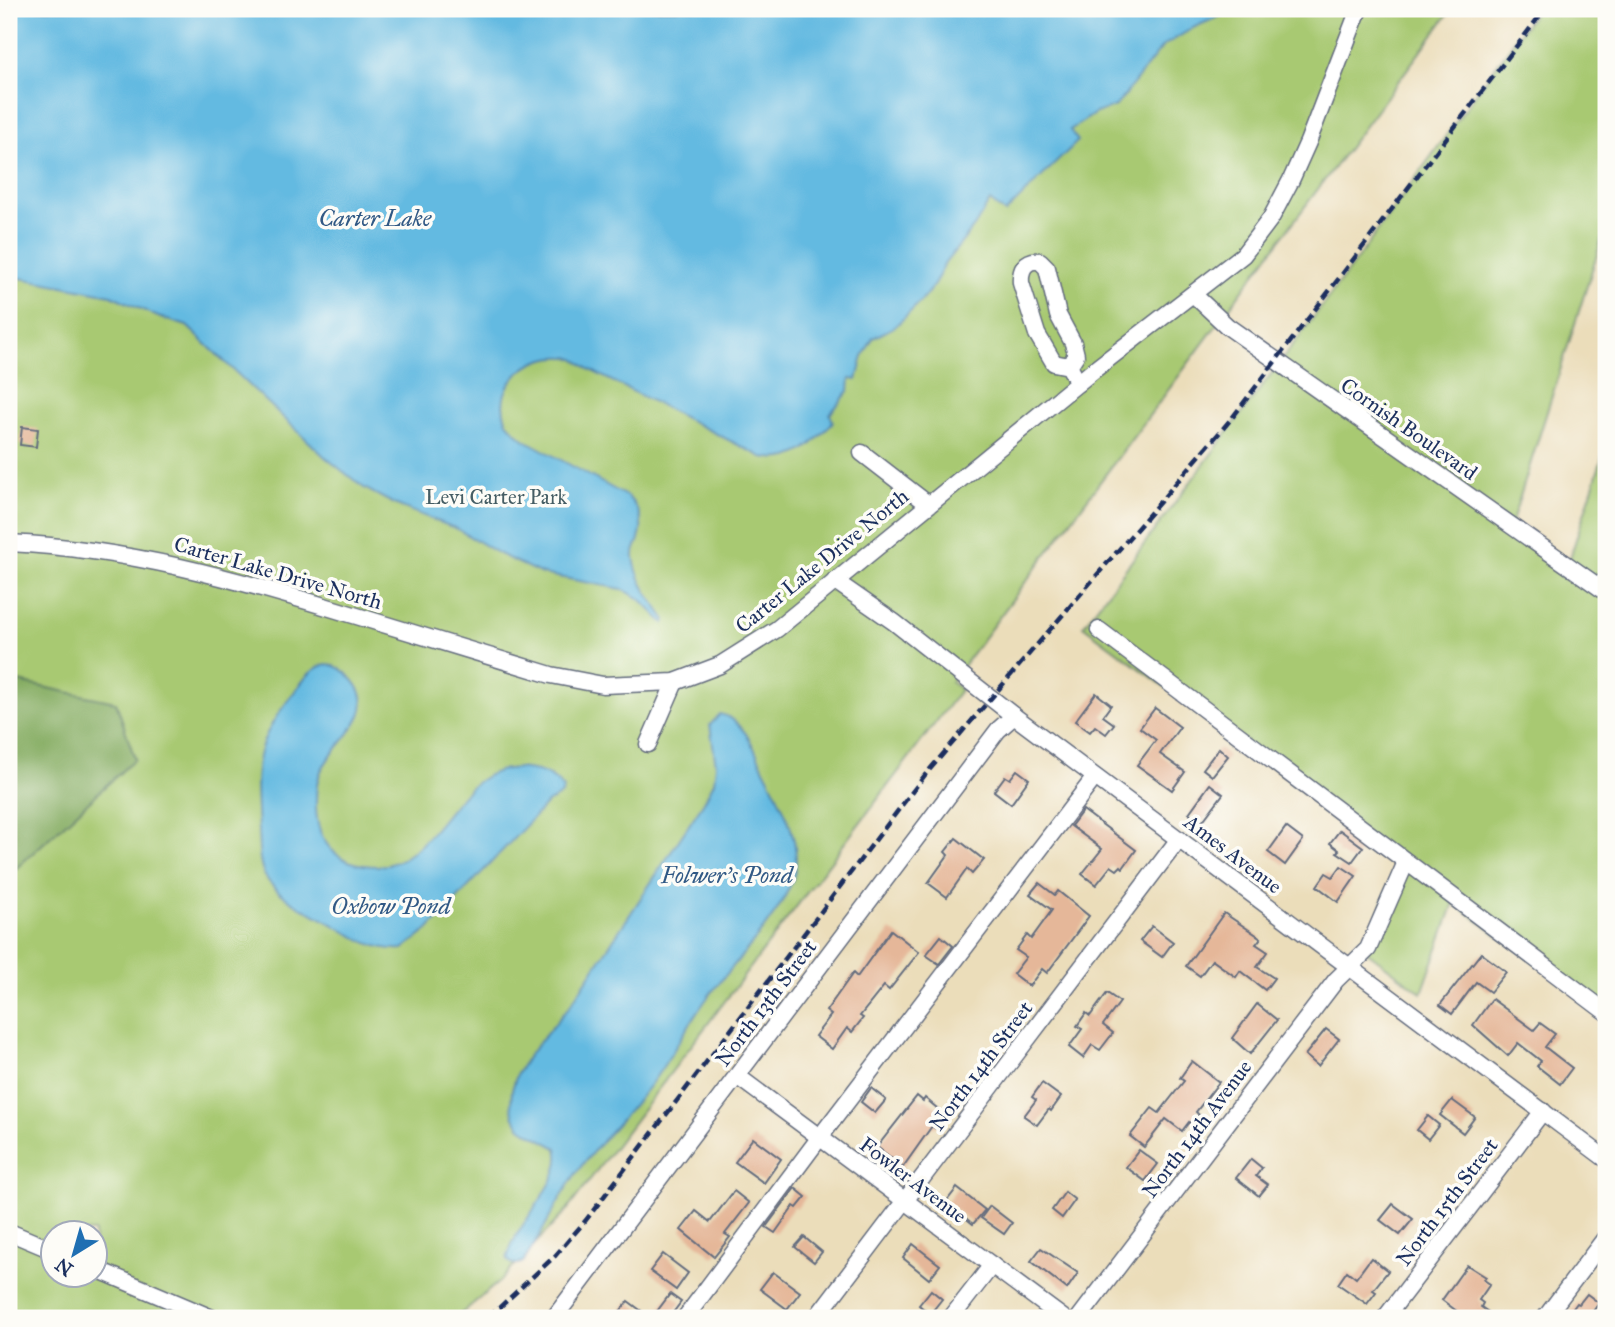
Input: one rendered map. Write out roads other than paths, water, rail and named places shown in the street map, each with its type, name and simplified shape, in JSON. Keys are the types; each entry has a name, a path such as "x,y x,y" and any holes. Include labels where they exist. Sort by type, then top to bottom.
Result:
{"street":[{"name":"Carter Lake Drive North","path":"9,543 96,551 158,561 231,578 551,675 603,685 675,682 720,665 751,647 1078,383 1243,255 1271,218 1308,142 1359,9"},
{"path":"1029,261 1040,261 1047,268 1058,315 1073,343 1076,355 1069,366 1054,363 1037,334 1020,275 1029,261"},
{"name":"Cornish Boulevard","path":"1193,295 1227,326 1606,592"},
{"path":"1069,366 1078,383"},
{"path":"862,453 929,504"},
{"name":"Ames Avenue","path":"835,581 894,622 1014,716 1606,1159"},
{"path":"1098,630 1606,1012"},
{"path":"648,744 675,682"},
{"name":"North 13th Street","path":"554,1318 998,730 1014,716"},
{"path":"685,1318 1095,777"},
{"name":"North 14th Street","path":"816,1318 1178,839"},
{"name":"North 14th Avenue","path":"1079,1318 1336,980 1367,949 1406,862"},
{"name":"Fowler Avenue","path":"737,1076 1063,1318"},
{"name":"North 15th Street","path":"1385,1318 1542,1111"},
{"path":"9,1232 38,1244"},
{"path":"1545,1318 1606,1237"},
{"path":"951,1318 992,1265"},
{"path":"108,1274 212,1318"}],"water":[{"name":"Carter Lake","path":"9,9 1236,9 1195,27 1163,46 1116,106 1096,113 1070,130 1078,141 1005,213 990,201 921,301 896,326 873,338 863,356 857,380 850,379 849,391 830,414 833,422 818,439 802,451 784,458 762,457 590,370 570,357 541,360 519,373 505,394 503,407 506,420 525,440 628,497 632,502 641,523 634,552 638,575 666,620 664,623 639,598 622,589 542,574 499,554 457,529 394,504 364,488 325,457 187,326 158,317 111,295 9,276"},
{"name":"Oxbow Pond","path":"327,664 342,669 353,680 361,692 363,704 360,716 321,771 317,784 317,820 326,842 341,857 364,865 377,866 399,861 434,831 466,793 484,778 506,769 541,772 563,789 562,794 546,804 428,930 403,949 384,948 367,943 296,904 271,884 261,865 256,787 259,755 281,710 313,671"},
{"name":"Folwer's Pond","path":"720,714 735,721 746,734 786,816 796,856 790,885 771,919 708,997 653,1081 578,1170 523,1262 513,1264 507,1260 511,1246 547,1189 558,1161 557,1148 521,1127 514,1117 511,1105 512,1090 517,1074 528,1056 569,1007 704,802 714,782 716,765 710,725"}],"railway":[{"path":"488,1318 555,1256 586,1220 925,775 1232,418 1545,9"}],"park label":[{"name":"Levi Carter Park","path":"496,497"}]}
